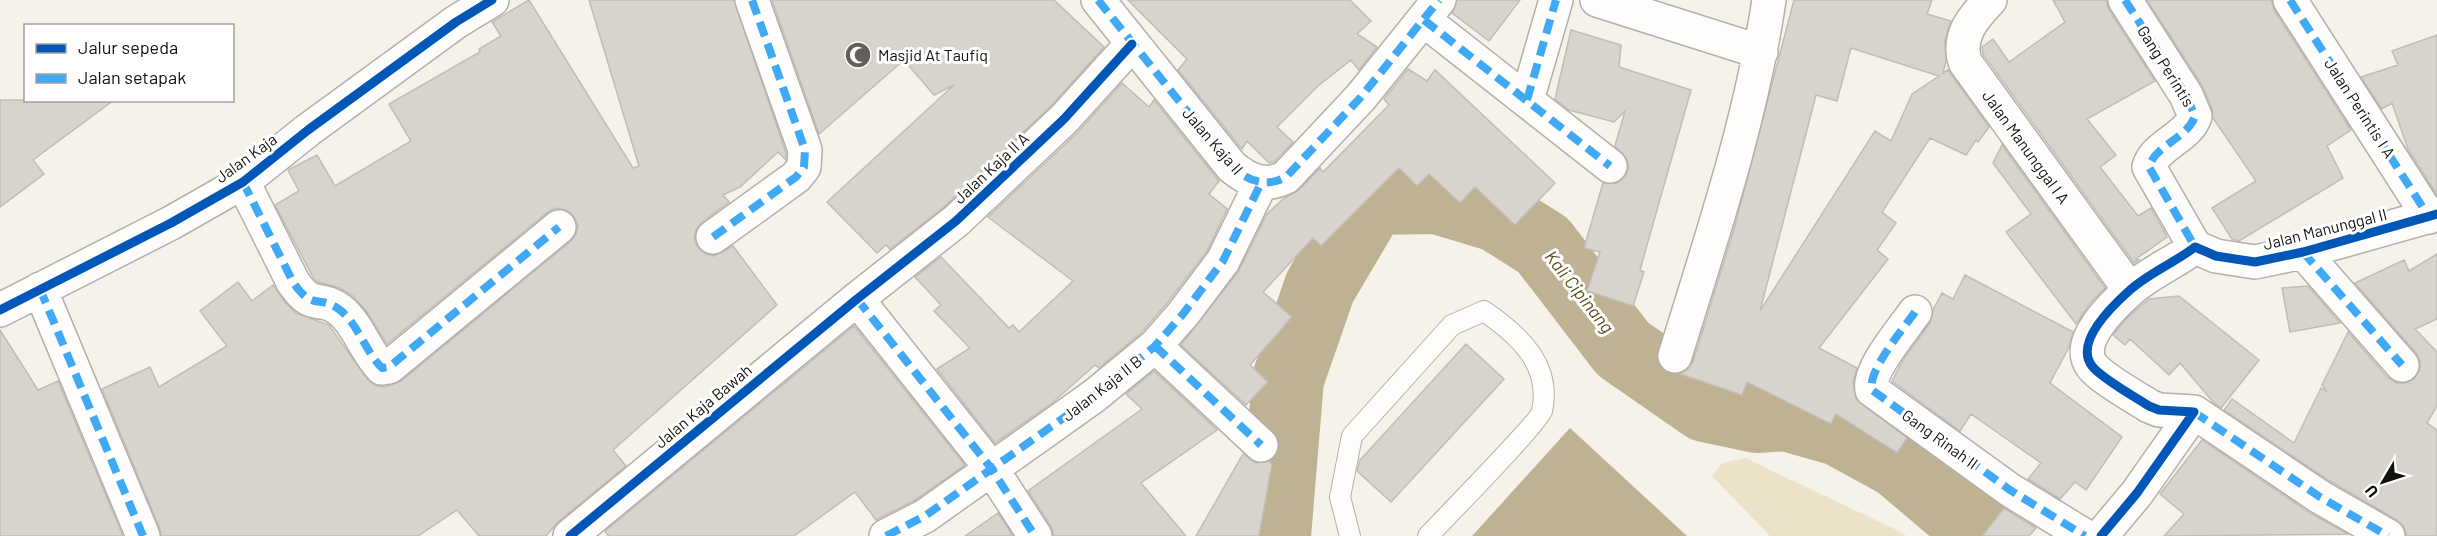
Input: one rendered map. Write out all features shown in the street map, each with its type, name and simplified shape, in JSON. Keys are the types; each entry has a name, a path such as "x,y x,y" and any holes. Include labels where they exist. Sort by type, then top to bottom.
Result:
{"street":[{"name":"Jalan Kaja","path":"0,310 171,223 243,182 317,123 447,28 492,0"},
{"path":"713,237 796,177 804,167 805,150 752,0"},
{"name":"Jalan Kaja II","path":"1098,0 1232,166 1247,179 1261,183 1276,183 1286,177 1361,97 1431,10"},
{"path":"1527,100 1556,0"},
{"path":"1597,0 1761,52"},
{"path":"1675,356 1720,210 1761,52 1769,0"},
{"name":"Jalan Manunggal I A","path":"1990,0 1965,34 1961,49 1965,62 2130,290"},
{"name":"Gang Perintis","path":"2125,0 2186,95 2195,116 2190,126 2153,158 2149,167 2195,248"},
{"name":"Jalan Perintis I A","path":"2290,0 2433,216"},
{"path":"1431,10 1527,100 1610,166"},
{"name":"Jalan Kaja II A","path":"856,299 956,221 1014,168 1064,119 1132,44"},
{"path":"243,182 292,282 302,296 313,302 333,305 346,315 382,368 389,367 559,227"},
{"name":"Jalan Kaja II B","path":"886,536 925,516 1094,396 1155,346 1183,314 1223,261 1261,183"},
{"name":"Jalan Manunggal II","path":"2195,248 2216,256 2255,262 2303,252 2433,216"},
{"path":"2195,248 2130,290 2095,328 2087,346 2086,357 2093,368 2158,410 2194,412 2320,497 2388,536"},
{"path":"2303,252 2402,364"},
{"path":"40,289 143,536"},
{"path":"856,299 991,468 1035,536"},
{"name":"Jalan Kaja Bawah","path":"570,536 856,299"},
{"name":"Gang Rinah II","path":"1915,312 1879,364 1871,383 1872,390 2010,490 2085,536"},
{"path":"1155,346 1261,445"},
{"path":"2102,536 2137,493 2194,412"}],"lane":[{"path":"1350,536 1340,498 1352,436 1452,325 1484,311 1504,325 1536,359 1544,381 1542,414 1428,536"}],"shaded area":[{"path":"1570,428 1687,536 1472,536"},
{"path":"1745,458 1906,536 1770,536 1712,476 1722,463"}],"building":[{"path":"529,0 633,168 639,166 589,0 734,0 786,153 786,160 778,152 740,187 723,195 729,202 702,222 696,230 694,239 698,248 714,256 733,246 777,305 613,450 626,466 558,522 546,536 479,536 457,510 418,536 161,536 102,389 150,367 159,387 227,346 200,311 238,282 252,301 273,285 296,313 329,325 368,380 376,386 385,387 401,381 571,241 576,234 578,225 573,215 566,210 556,208 548,212 387,344 367,312 353,296 340,288 314,279 275,205 299,191 288,170 317,155 335,186 411,141 389,104 480,52 479,49 501,36 492,22"},
{"path":"772,0 1054,0 1104,47 1051,106 944,207 890,249 886,245 877,253 827,202 954,85 934,95 904,60 819,134"},
{"path":"1128,0 1350,0 1371,21 1357,34 1377,47 1359,70 1351,60 1318,86 1277,127 1293,142 1275,161 1269,163 1247,141 1242,149 1178,70 1187,59"},
{"path":"1457,0 1520,0 1489,41 1452,13"},
{"path":"1794,0 1932,0 1927,14 1951,21 1945,40 1946,61 1943,73 1948,70 1989,127 1966,155 1930,138 1882,212 1896,223 1877,250 1888,259 1819,348 1857,368 1853,382 1856,399 1907,438 1897,453 1836,414 1831,424 1747,382 1742,395 1680,374 1693,362 1734,229","holes":["1851,48 1939,76 1912,94 1891,141 1875,131 1760,311 1816,95 1837,101"]},
{"path":"2053,0 2106,0 2109,10 2155,81 2087,119 2116,155 2100,167 2138,216 2151,208 2167,237 2136,259 2139,260 2134,263 1983,54 1982,47 1993,39 2009,62 2065,22"},
{"path":"2147,0 2271,0 2274,10 2351,130 2327,146 2343,178 2239,241 2232,239 2212,208 2256,181 2213,118 2212,109 2202,85"},
{"path":"1571,30 1621,45 1619,67 1691,90 1640,270 1644,272 1633,306 1587,291 1600,252 1584,248 1603,183 1617,183 1625,177 1629,168 1627,159 1615,146 1625,111 1614,122 1569,110 1555,99"},
{"path":"2437,35 2437,195 2408,149 2392,103 2382,109 2361,77 2398,65 2392,51"},
{"path":"1408,69 1427,81 1435,70 1555,183 1515,225 1475,187 1460,203 1429,174 1417,186 1399,168 1321,246 1313,238 1263,292 1292,317 1250,365 1268,382 1246,405 1181,345 1238,272 1267,214 1283,199 1299,190 1320,168 1323,172 1389,105 1384,99"},
{"path":"1122,83 1149,107 1154,100 1219,181 1209,194 1227,209 1207,251 1142,332 1099,368 1095,365 1052,403 995,443 937,369 970,348 934,311 941,305 915,277 941,257 1009,328 1013,325 1019,332 1073,281 988,217 1077,133"},
{"path":"0,100 111,102 33,160 44,174 0,207"},
{"path":"2002,145 2105,288 2090,303 2076,324 2006,232 2031,214 1993,163"},
{"path":"2437,254 2437,319 2415,329 2437,352 2437,406 2427,423 2437,430 2437,536 2407,536 2404,527 2397,520 2330,481 2224,410 2232,399 2294,443 2321,388 2327,392 2322,385 2348,332 2388,378 2397,383 2405,383 2414,379 2420,370 2420,361 2416,353 2355,283 2404,260 2409,271"},
{"path":"1965,275 2073,332 2069,347 2050,383 2122,437 2086,490 2075,482 2060,499 2028,479 2041,463 1971,414 1960,431 1892,381 1903,360 1930,323 1933,310 1942,293 1953,299"},
{"path":"2308,286 2340,323 2290,332 2282,288"},
{"path":"2179,296 2259,360 2221,408 2213,402 2180,363 2169,375 2130,339 2125,345 2113,335 2127,318 2149,299"},
{"path":"854,326 965,465 915,500 876,520 855,492 794,536 608,536 605,531"},
{"path":"0,330 38,390 58,381 123,536 0,536"},
{"path":"1466,344 1504,379 1391,502 1357,471 1360,460"},
{"path":"1154,371 1217,430 1141,483 1186,536 1054,536 1051,526 1028,491 1142,409 1126,394"},
{"path":"2202,440 2310,513 2348,534 2164,536 2184,514 2160,494"},
{"path":"1243,454 1256,463 1269,461 1272,464 1259,536 1196,536"},
{"path":"2004,508 2036,528 2029,536 1982,536"},
{"path":"998,513 1013,536 965,536"}],"waterway":[{"name":"Kali Cipinang","path":"1275,536 1288,379 1320,287 1372,199 1437,198 1497,216 1543,245 1623,349 1705,406 1757,417 1786,415 1839,430 1899,463 1985,536"}],"marked path":[{"path":"713,237 796,177 804,167 805,150 752,0"},
{"path":"1098,0 1232,167 1251,179 1264,182 1286,177 1361,97 1439,0"},
{"path":"1527,100 1556,0"},
{"path":"2125,0 2186,95 2195,116 2186,130 2152,159 2149,167 2195,247"},
{"path":"2290,0 2429,217"},
{"path":"1424,20 1610,166"},
{"path":"243,182 293,282 311,300 333,305 340,310 357,330 382,368 389,367 559,227"},
{"path":"886,536 925,516 1094,396 1155,346 1183,314 1223,261 1261,183"},
{"path":"2303,252 2402,365"},
{"path":"40,289 143,536"},
{"path":"857,299 991,468 1035,536"},
{"path":"1915,312 1881,361 1875,372 1872,390 2010,490 2085,536"},
{"path":"1155,346 1261,445"},
{"path":"2194,412 2320,497 2388,536"}],"cycle path":[{"path":"0,310 171,223 243,182 308,130 456,22 492,0"},
{"path":"570,536 857,299 956,221 1064,119 1132,44"},
{"path":"2101,536 2137,493 2194,412 2159,410 2149,406 2110,382 2092,366 2088,356 2091,336 2105,315 2122,297 2145,278 2195,247 2216,256 2255,262 2303,252 2437,214"}],"place":[{"name":"Masjid At Taufiq","path":"858,55"}]}
